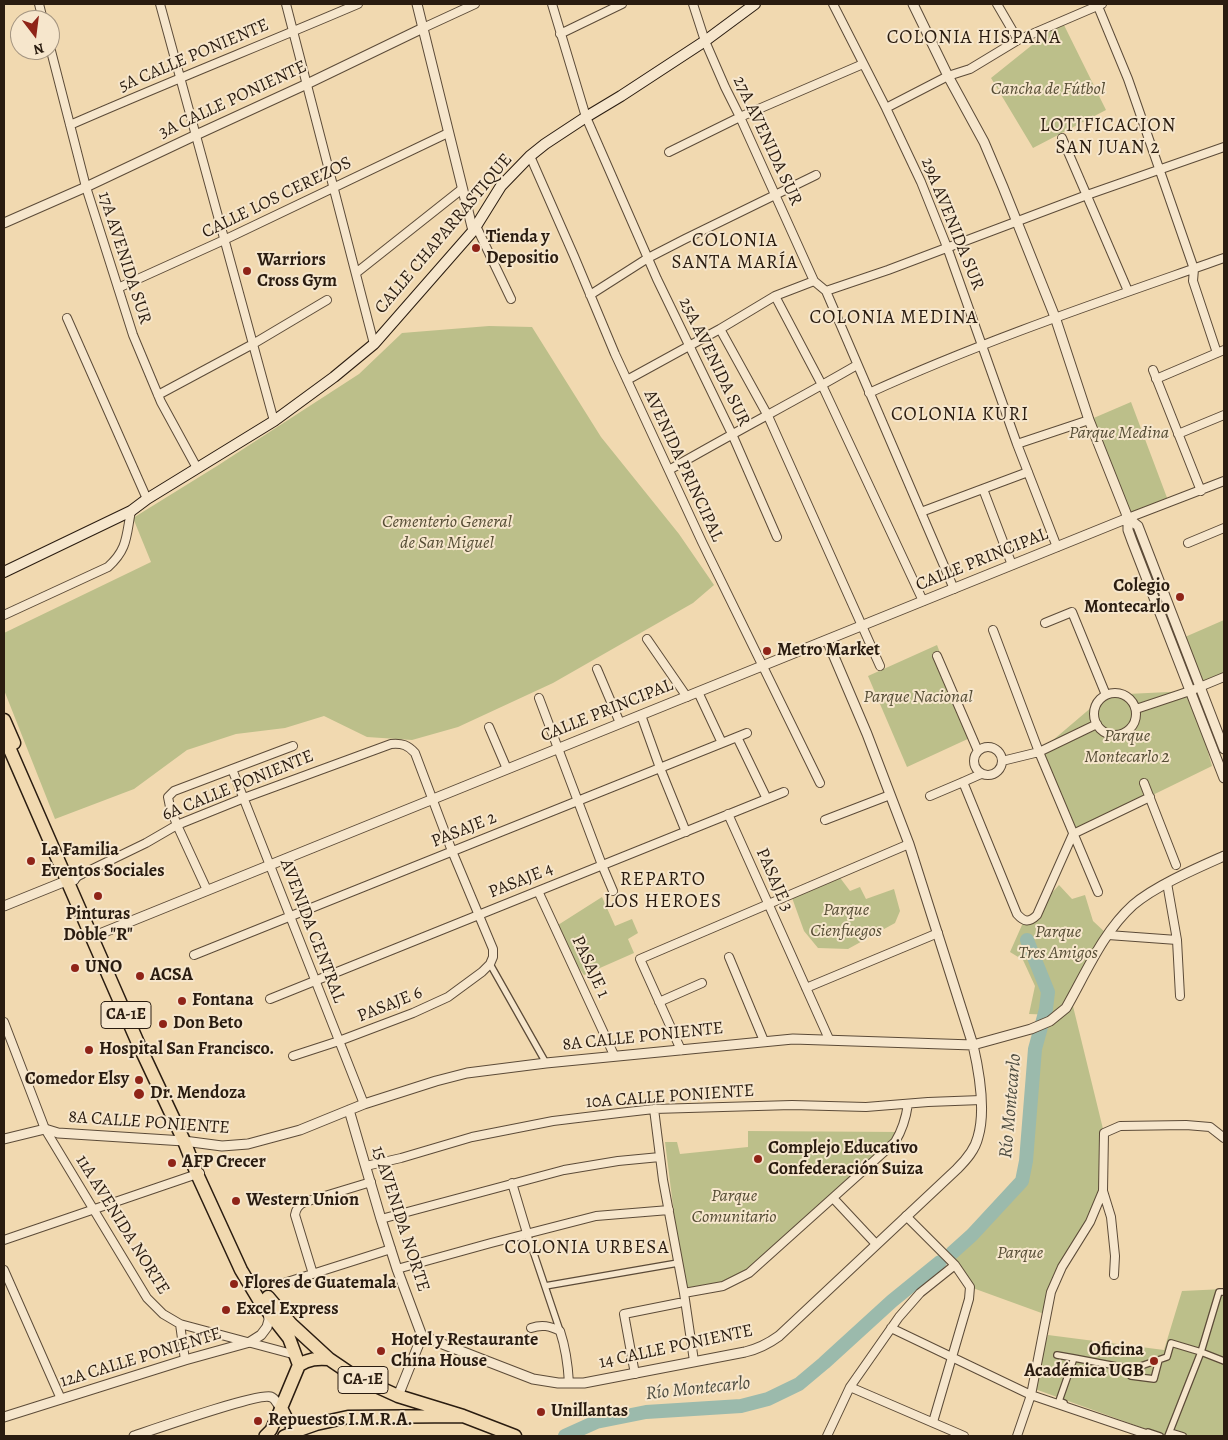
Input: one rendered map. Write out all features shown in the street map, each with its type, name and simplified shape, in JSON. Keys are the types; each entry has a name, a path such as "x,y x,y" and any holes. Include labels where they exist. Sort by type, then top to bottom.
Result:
{"highway":[{"name":"CA-1E","path":"4,727 71,881 138,1043 187,1141"},
{"name":"CA-1E","path":"71,881 97,935 241,1270 268,1311 289,1338 297,1360"},
{"name":"CA-1E","path":"199,1173 254,1278 284,1317 329,1359 354,1376 398,1396 463,1416 515,1436"},
{"path":"299,1430 290,1425 281,1408 297,1360 329,1359"},
{"path":"390,1416 398,1396"},
{"name":"CA-1E","path":"299,1430 348,1417 463,1416"}],"main road":[{"name":"CALLE CHAPARRASTIQUE","path":"4,572 131,511 147,499 274,421 334,378 374,344 475,228 501,186 530,156 545,144 705,41 755,4"},
{"path":"265,1436 272,1430 281,1408"},
{"path":"284,1436 299,1430"}],"street":[{"path":"160,4 274,421"},
{"path":"286,4 374,344"},
{"name":"5A CALLE PONIENTE","path":"70,125 180,77 358,4"},
{"path":"417,4 462,190 475,228 511,299"},
{"name":"3A CALLE PONIENTE","path":"4,223 86,187 475,4"},
{"name":"25A AVENIDA SUR","path":"552,4 586,118 648,258 732,434 777,537"},
{"path":"560,34 622,4"},
{"name":"27A AVENIDA SUR","path":"693,4 705,41 725,87 814,280 826,291 954,588"},
{"name":"29A AVENIDA SUR","path":"833,4 921,182 983,344 1017,444 1056,547"},
{"path":"913,4 948,76 984,142 1004,187 1016,222 1055,317 1089,420 1128,518 1128,530 1190,691 1220,756 1224,778"},
{"path":"997,4 1018,40"},
{"path":"886,108 948,76 970,69 1018,40 1099,4 1128,79 1194,268 1193,281 1221,352 1156,379"},
{"name":"17A AVENIDA SUR","path":"53,60 86,187 133,336 158,394 197,468"},
{"path":"668,152 863,64"},
{"name":"CALLE LOS CEREZOS","path":"118,288 224,240 448,133"},
{"path":"1062,138 1128,291"},
{"path":"826,291 1224,147"},
{"name":"AVENIDA PRINCIPAL","path":"530,156 627,380 702,542 820,783"},
{"path":"590,294 648,258 816,175"},
{"path":"356,273 462,190"},
{"path":"869,393 983,344 1224,258"},
{"path":"627,380 720,329 775,296 814,280"},
{"path":"775,296 822,385 923,601"},
{"path":"158,394 253,344 327,300"},
{"path":"66,318 147,499"},
{"path":"720,329 768,416 880,666"},
{"path":"669,470 857,365"},
{"path":"1153,370 1201,491"},
{"path":"1178,434 1224,415"},
{"path":"1017,444 1089,420"},
{"path":"920,512 1028,472"},
{"path":"1128,518 1224,481"},
{"path":"983,488 1012,565"},
{"path":"4,615 108,567 118,558 124,547 131,511"},
{"path":"1128,518 1138,526 1224,749"},
{"name":"CALLE PRINCIPAL","path":"97,935 1128,518"},
{"path":"1188,543 1224,528"},
{"path":"1160,614 1170,611"},
{"path":"1045,623 1072,612 1106,695"},
{"path":"993,630 1039,752 1098,892"},
{"path":"647,639 687,696"},
{"path":"827,640 867,734 909,844 973,1045 979,1074 981,1100"},
{"path":"937,656 978,751"},
{"path":"597,669 620,723"},
{"path":"1136,709 1190,691 1224,677"},
{"path":"698,692 722,743"},
{"path":"1119,693 1125,695 1136,709 1135,722 1131,728 1126,732 1113,735 1101,730 1094,718 1096,704 1106,695 1119,693"},
{"path":"539,698 613,891"},
{"path":"641,715 686,832"},
{"path":"1002,761 1039,752 1097,724"},
{"path":"489,727 507,769"},
{"name":"PASAJE 2","path":"194,955 747,733"},
{"path":"737,737 767,799"},
{"name":"6A CALLE PONIENTE","path":"4,906 71,881 177,825 244,798 391,744 399,743 406,745 415,753 432,799"},
{"path":"207,890 177,825 168,797 174,791 293,746"},
{"path":"930,796 981,774 992,775 997,772 1001,767 1002,761 1000,753 993,748 985,747 978,751 974,759 975,767 981,774"},
{"name":"AVENIDA CENTRAL","path":"232,769 364,1104"},
{"path":"963,782 1017,914 1021,920 1028,921 1037,915 1074,834 1150,797"},
{"path":"1144,783 1176,865"},
{"name":"PASAJE 4","path":"270,999 784,792"},
{"path":"825,820 890,795"},
{"path":"432,799 493,949 493,957 490,964 546,1062"},
{"name":"PASAJE 3","path":"728,814 829,1039"},
{"path":"681,1050 640,959 909,844"},
{"name":"8A CALLE PONIENTE","path":"4,1140 45,1129 58,1133 187,1141 222,1146 248,1144 300,1130 364,1104 436,1081 467,1073 546,1062 793,1039 973,1045 1031,1029 1050,1021 1066,1008 1108,935 1134,904 1167,883 1224,856"},
{"path":"1167,883 1177,940 1180,996"},
{"name":"PASAJE 1","path":"538,891 614,1056"},
{"path":"806,988 938,933"},
{"path":"1108,935 1177,940"},
{"path":"729,957 764,1041"},
{"name":"PASAJE 6","path":"293,1056 413,1013 448,997 490,964"},
{"path":"659,1002 702,983"},
{"name":"11A AVENIDA NORTE","path":"4,1022 45,1129 147,1298 163,1314 180,1324 250,1342 297,1360"},
{"name":"10A CALLE PONIENTE","path":"366,1166 401,1158 472,1137 544,1123 654,1109 792,1105 866,1108 981,1100"},
{"name":"14 CALLE PONIENTE","path":"422,1336 533,1379 546,1382 569,1383 584,1383 635,1374 746,1352 769,1344 966,1160 978,1136 981,1100"},
{"path":"684,1293 723,1286 749,1273 895,1142 905,1121 908,1104"},
{"path":"654,1109 660,1157 694,1361"},
{"name":"15 AVENIDA NORTE","path":"349,1110 397,1270 422,1336"},
{"path":"1114,1276 1115,1256 1111,1217 1104,1191 1104,1133 1120,1126 1186,1125 1210,1127 1224,1138"},
{"path":"381,1219 564,1170 618,1161 660,1157"},
{"path":"4,1240 199,1173"},
{"path":"312,1274 295,1215 296,1210 305,1202 370,1182"},
{"path":"512,1183 566,1349 569,1383"},
{"path":"1018,1436 1031,1395 1051,1292 1062,1267 1090,1222 1104,1191"},
{"path":"833,1198 876,1244"},
{"path":"397,1270 491,1242 596,1216 669,1210"},
{"path":"906,1216 955,1265 970,1288 969,1299 933,1422"},
{"path":"284,1283 391,1250"},
{"path":"544,1286 678,1263"},
{"path":"827,1436 850,1386 891,1328 920,1293 955,1265"},
{"path":"4,1270 61,1399"},
{"path":"1183,1436 1169,1434 1202,1352 1219,1292 1224,1292"},
{"path":"635,1374 624,1314 679,1303"},
{"name":"12A CALLE PONIENTE","path":"4,1417 185,1360 250,1342 261,1335 268,1327 268,1311"},
{"path":"180,1324 185,1360"},
{"path":"531,1328 539,1325 560,1331"},
{"path":"891,1328 1031,1395 1152,1436"},
{"path":"398,1396 422,1336"},
{"path":"1057,1355 1132,1369 1167,1357 1172,1343 1224,1361"},
{"path":"1074,1358 1059,1401 1160,1436"},
{"path":"1132,1369 1131,1376 1154,1379 1159,1360"},
{"path":"850,1386 964,1436"},
{"path":"134,1436 228,1405 261,1397 272,1397 281,1408"}],"green space":[{"name":"Cancha de Fútbol","path":"1062,21 1106,110 1033,148 991,78"},
{"name":"Cementerio General de San Miguel","path":"489,326 532,327 601,437 679,534 714,585 693,603 553,683 458,727 412,740 367,737 324,716 285,728 236,734 187,750 134,789 55,819 4,690 4,633 151,562 133,518 359,374 402,333"},
{"name":"Parque Medina","path":"1131,402 1169,503 1133,516 1089,420"},
{"path":"1224,620 1224,677 1199,687 1185,649 1185,637"},
{"name":"Parque Nacional","path":"937,645 972,737 907,767 868,676"},
{"name":"Parque Montecarlo 2","path":"1190,691 1212,766 1073,834 1039,752 1106,695"},
{"name":"Parque Cienfuegos","path":"838,875 850,891 860,887 866,899 894,889 900,911 895,923 848,949 818,948 804,931 791,895"},
{"name":"Parque","path":"1059,885 1072,899 1085,895 1093,921 1108,935 1071,998 1104,1133 1100,1200 1075,1244 1047,1315 970,1287 952,1253 1022,1181 1035,1049 1055,1015 1029,1014 1035,986 1023,960 1010,952 1022,925"},
{"path":"602,897 615,926 632,919 638,933 628,939 634,953 584,975 573,959 558,925"},
{"name":"Parque Comunitario","path":"748,1131 901,1132 749,1273 723,1286 684,1293 665,1142 677,1142 680,1154 748,1147"},
{"path":"1224,1289 1224,1436 1165,1436 1032,1388 1048,1335 1164,1350 1182,1291"}],"waterway":[{"name":"Río Montecarlo","path":"952,1253 972,1235 1022,1181 1026,1161 1035,1049 1046,1009 1048,992 1027,940"},
{"name":"Río Montecarlo","path":"565,1436 596,1422 646,1412 741,1406 768,1399 799,1384 892,1301 940,1262"}],"place":[{"name":"Tienda y Depositio","path":"476,248"},
{"name":"Warriors Cross Gym","path":"247,271"},
{"name":"Colegio Montecarlo","path":"1180,597"},
{"name":"Metro Market","path":"767,651"},
{"name":"La Familia Eventos Sociales","path":"31,861"},
{"name":"Pinturas Doble \"R\"","path":"98,896"},
{"name":"UNO","path":"75,968"},
{"name":"ACSA","path":"140,976"},
{"name":"Fontana","path":"182,1001"},
{"name":"Don Beto","path":"163,1024"},
{"name":"Hospital San Francisco.","path":"89,1050"},
{"name":"Comedor Elsy","path":"139,1080"},
{"name":"Dr. Mendoza","path":"139,1094"},
{"name":"Complejo Educativo Confederación Suiza","path":"758,1159"},
{"name":"AFP Crecer","path":"172,1163"},
{"name":"Western Union","path":"236,1201"},
{"name":"Flores de Guatemala","path":"234,1284"},
{"name":"Excel Express","path":"226,1310"},
{"name":"Hotel y Restaurante China House","path":"381,1351"},
{"name":"Oficina Académica UGB","path":"1154,1361"},
{"name":"Unillantas","path":"541,1412"},
{"name":"Repuestos I.M.R.A.","path":"258,1421"}],"district":[{"name":"COLONIA HISPANA","path":"974,38"},
{"name":"LOTIFICACION SAN JUAN 2","path":"1108,137"},
{"name":"COLONIA SANTA MARÍA","path":"735,252"},
{"name":"COLONIA MEDINA","path":"894,318"},
{"name":"COLONIA KURI","path":"960,415"},
{"name":"REPARTO LOS HEROES","path":"663,891"},
{"name":"COLONIA URBESA","path":"587,1248"}],"park label":[{"name":"Parque Tres Amigos","path":"1058,943"}]}
